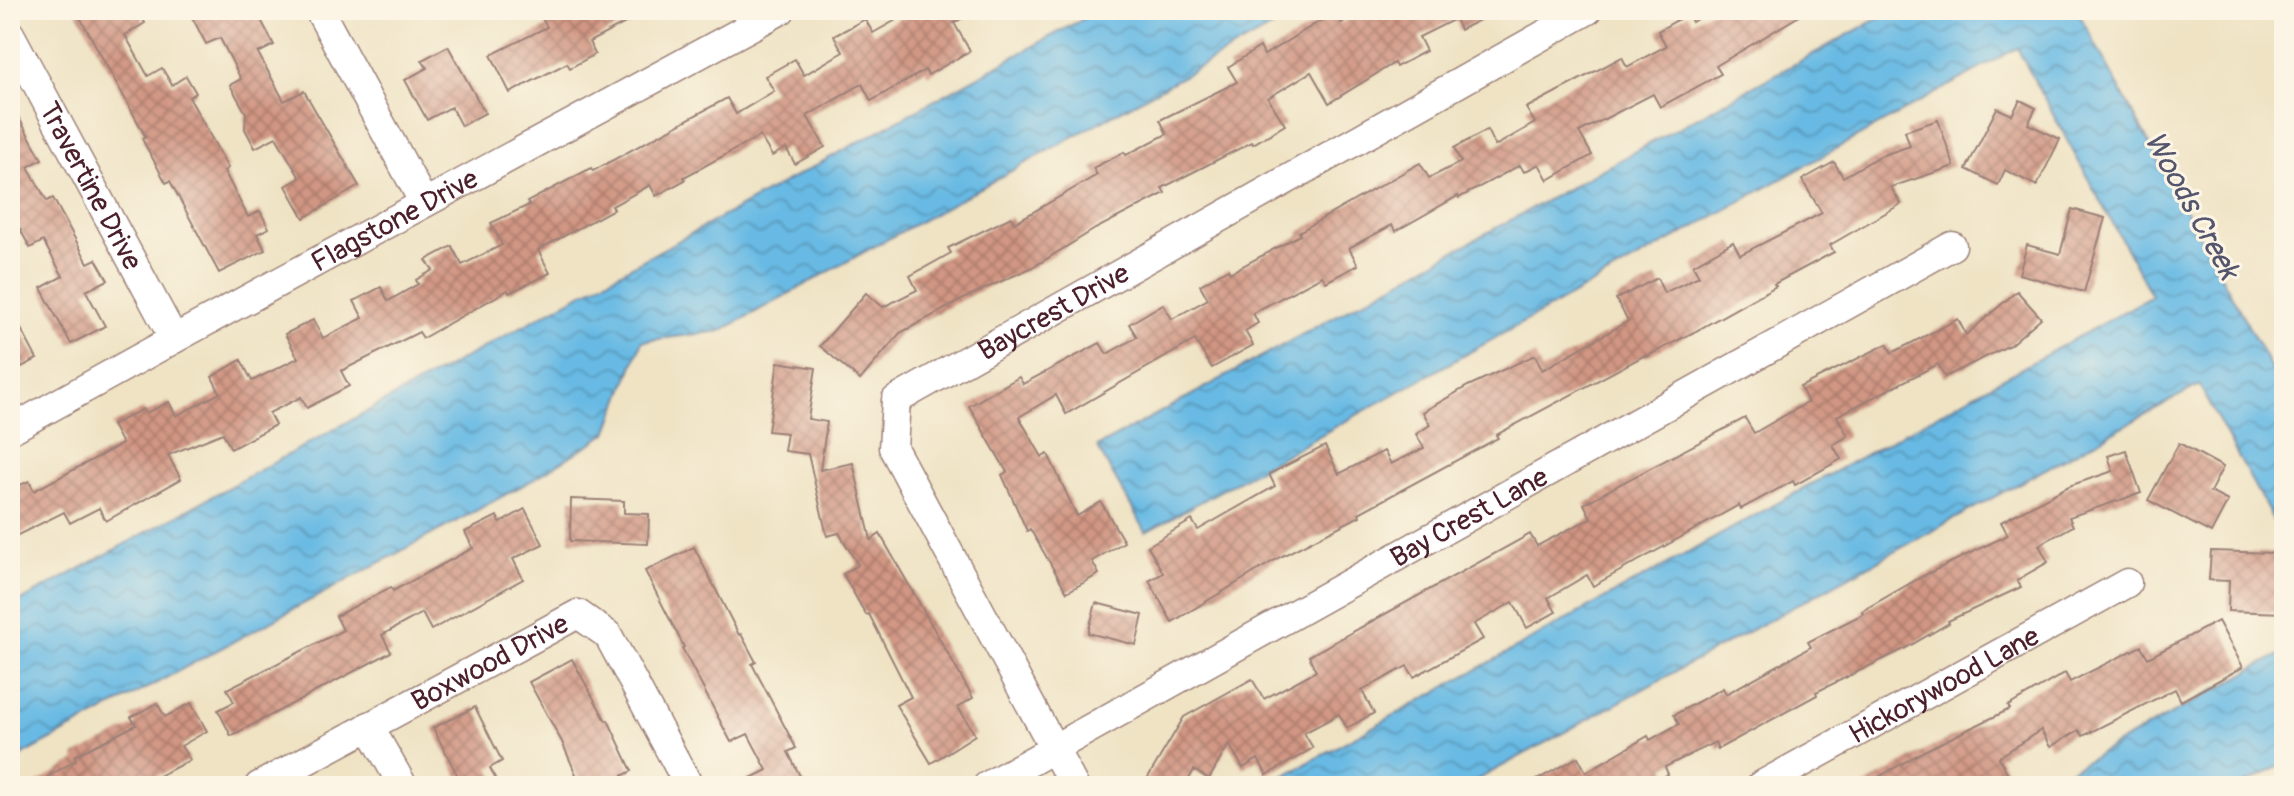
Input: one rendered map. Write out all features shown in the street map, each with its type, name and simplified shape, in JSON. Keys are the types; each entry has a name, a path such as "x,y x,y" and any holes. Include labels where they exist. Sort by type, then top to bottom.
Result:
{"street":[{"path":"319,10 424,203"},
{"name":"Flagstone Drive","path":"10,430 781,10"},
{"name":"Baycrest Drive","path":"1074,786 893,448 896,400 1588,10"},
{"name":"Travertine Drive","path":"10,34 174,339"},
{"name":"Bay Crest Lane","path":"987,786 1952,246"},
{"name":"Hickorywood Lane","path":"1760,786 2127,583"},
{"name":"Boxwood Drive","path":"259,786 578,614 608,635 689,786"},
{"path":"369,726 403,786"}],"water":[{"path":"1099,10 1303,10 721,331 642,341 607,433 531,481 10,762 10,607"},
{"path":"1893,10 2077,10 2284,392 2284,540 2199,385 1466,786 1266,786 2152,296 2017,48 1146,532 1097,447"},
{"path":"2284,652 2284,764 2241,786 2041,786"}],"building":[{"path":"76,10 138,10 145,23 125,35 148,76 162,68 172,85 186,76 196,93 189,97 228,168 224,171 248,217 260,211 269,228 257,234 265,250 219,273 170,181 166,183 142,139 146,137"},
{"path":"206,10 256,10 274,45 258,53 284,101 304,91 359,186 304,218 286,186 300,178 276,137 255,148 245,129 246,113 230,85 241,79 220,38 206,44 192,17"},
{"path":"550,10 650,10 589,42 595,54 570,68 567,63 510,93 491,55 547,27 540,15"},
{"path":"914,10 977,10 954,23 970,51 928,75 925,70 871,101 862,84 807,116 825,147 795,164 786,148 772,156 760,136 684,177 685,180 656,196 650,185 612,206 614,209 538,250 550,273 509,293 508,290 423,338 419,332 341,371 349,386 307,408 301,397 269,413 275,425 231,449 223,433 168,455 181,479 106,521 99,508 70,523 64,512 10,539 10,503 16,500 11,489 29,481 34,491 122,444 112,425 143,409 146,413 169,402 176,416 220,393 212,377 241,360 252,381 298,358 285,334 313,320 323,338 363,318 354,301 381,287 388,301 418,284 416,280 433,270 426,260 452,246 462,265 502,245 491,223 529,205 527,202 591,168 593,171 727,98 736,114 774,91 765,76 795,59 804,75 843,52 834,36 865,19 873,33"},
{"path":"1368,10 1499,10 1460,30 1455,19 1419,37 1426,51 1396,67 1394,63 1329,103 1311,72 1268,98 1285,125 1162,188 1165,193 1095,229 1035,266 971,295 900,333 860,380 820,346 866,293 883,307 917,290 910,276 951,253 948,248 1011,217 1014,223 1097,175 1093,168 1167,134 1160,120 1237,82 1228,67 1260,47 1264,55 1335,12 1341,23"},
{"path":"1711,10 1809,10 1716,66 1721,74 1660,107 1653,94 1579,132 1592,155 1548,180 1539,164 1524,172 1520,165 1396,231 1392,225 1349,248 1358,265 1326,282 1322,276 1253,313 1258,323 1245,331 1253,345 1212,368 1195,340 1066,414 1056,395 1019,417 1042,457 1048,454 1077,516 1101,502 1124,542 1092,561 1099,574 1067,592 1030,529 1027,531 1002,475 1007,472 969,406 1019,377 1023,384 1100,343 1107,354 1137,337 1129,324 1163,304 1172,319 1208,299 1200,285 1228,269 1230,273 1300,235 1299,232 1420,163 1429,178 1461,162 1454,148 1487,130 1495,146 1535,123 1526,108 1622,57 1627,67 1666,46 1658,31 1688,14 1692,22"},
{"path":"448,46 485,113 461,126 451,107 427,120 405,80 427,68 422,60"},
{"path":"2020,100 2036,108 2028,124 2060,139 2037,186 2005,170 1998,185 1966,169 1997,108 2012,115"},
{"path":"10,102 42,159 28,167 47,201 53,198 88,263 96,259 108,280 86,291 105,326 71,344 41,288 63,276 43,241 30,248 10,210"},
{"path":"1938,120 1954,166 1891,187 1901,204 1830,245 1834,252 1694,332 1496,435 1498,438 1280,557 1172,622 1149,581 1163,573 1148,546 1192,520 1198,530 1275,486 1269,474 1325,446 1339,474 1384,451 1391,464 1424,448 1416,434 1430,425 1423,412 1468,386 1535,355 1542,370 1628,321 1616,299 1657,278 1664,293 1699,276 1693,265 1733,242 1740,255 1822,213 1802,180 1834,162 1843,177 1880,156 1910,146 1905,131"},
{"path":"2072,209 2105,218 2084,292 2019,274 2027,245 2060,254"},
{"path":"2017,291 2041,318 2010,345 1945,377 1938,364 1837,416 1848,436 1833,445 1841,459 1795,485 1793,481 1741,509 1739,505 1593,586 1587,575 1548,598 1556,612 1527,628 1513,602 1474,624 1483,639 1414,677 1407,666 1362,691 1374,713 1347,728 1339,714 1304,733 1313,748 1267,775 1258,759 1243,768 1229,744 1209,779 1194,770 1185,786 1159,786 1147,779 1184,717 1252,679 1264,699 1316,671 1309,656 1530,534 1537,546 1591,518 1584,504 1611,489 1745,418 1754,433 1808,402 1800,387 1887,344 1892,353 1958,319 1966,335"},
{"path":"10,308 37,359 10,373"},
{"path":"778,362 816,368 808,419 827,422 820,470 853,463 871,540 880,534 973,698 958,707 975,735 931,763 896,705 911,697 869,614 866,615 843,574 858,565 839,533 827,536 808,454 784,451 787,433 768,431"},
{"path":"2179,443 2223,467 2210,492 2228,501 2211,533 2148,500"},
{"path":"2126,450 2141,493 2069,517 2073,526 2039,545 2048,562 2017,580 2021,587 1948,621 1904,649 1816,692 1817,695 1718,749 1715,742 1665,767 1668,774 1647,786 1526,786 1578,757 1586,772 1648,736 1650,740 1679,724 1674,715 1723,688 1726,694 1811,647 1808,642 1863,614 1862,611 1923,576 2008,535 2001,522 2069,486 2113,471 2108,456"},
{"path":"571,499 624,501 624,513 649,514 648,544 570,541"},
{"path":"525,509 543,544 513,559 523,579 431,630 422,613 382,635 391,652 231,736 218,710 234,702 227,689 343,630 336,616 391,587 393,591 473,548 465,532 497,516 500,523"},
{"path":"694,547 756,662 752,664 796,748 788,752 805,786 735,786 767,770 748,734 731,742 645,571"},
{"path":"2211,551 2274,553 2274,559 2284,559 2284,613 2228,611 2229,581 2209,580"},
{"path":"1096,603 1143,615 1136,645 1088,633"},
{"path":"2218,621 2243,667 2181,701 2175,689 2083,736 2079,730 2050,747 2041,730 1999,757 2008,774 1985,786 1863,786 1926,750 2010,709 2008,706 2065,673 2070,682 2141,646 2148,658"},
{"path":"572,659 608,720 632,771 602,786 581,786 562,742 529,682"},
{"path":"157,703 165,717 191,703 207,731 181,746 190,760 139,786 32,786 76,760 74,756 136,725 131,717"},
{"path":"475,707 502,761 490,768 499,786 463,786 433,728"}],"water label":[{"name":"Woods Creek","path":"2192,205"}]}
